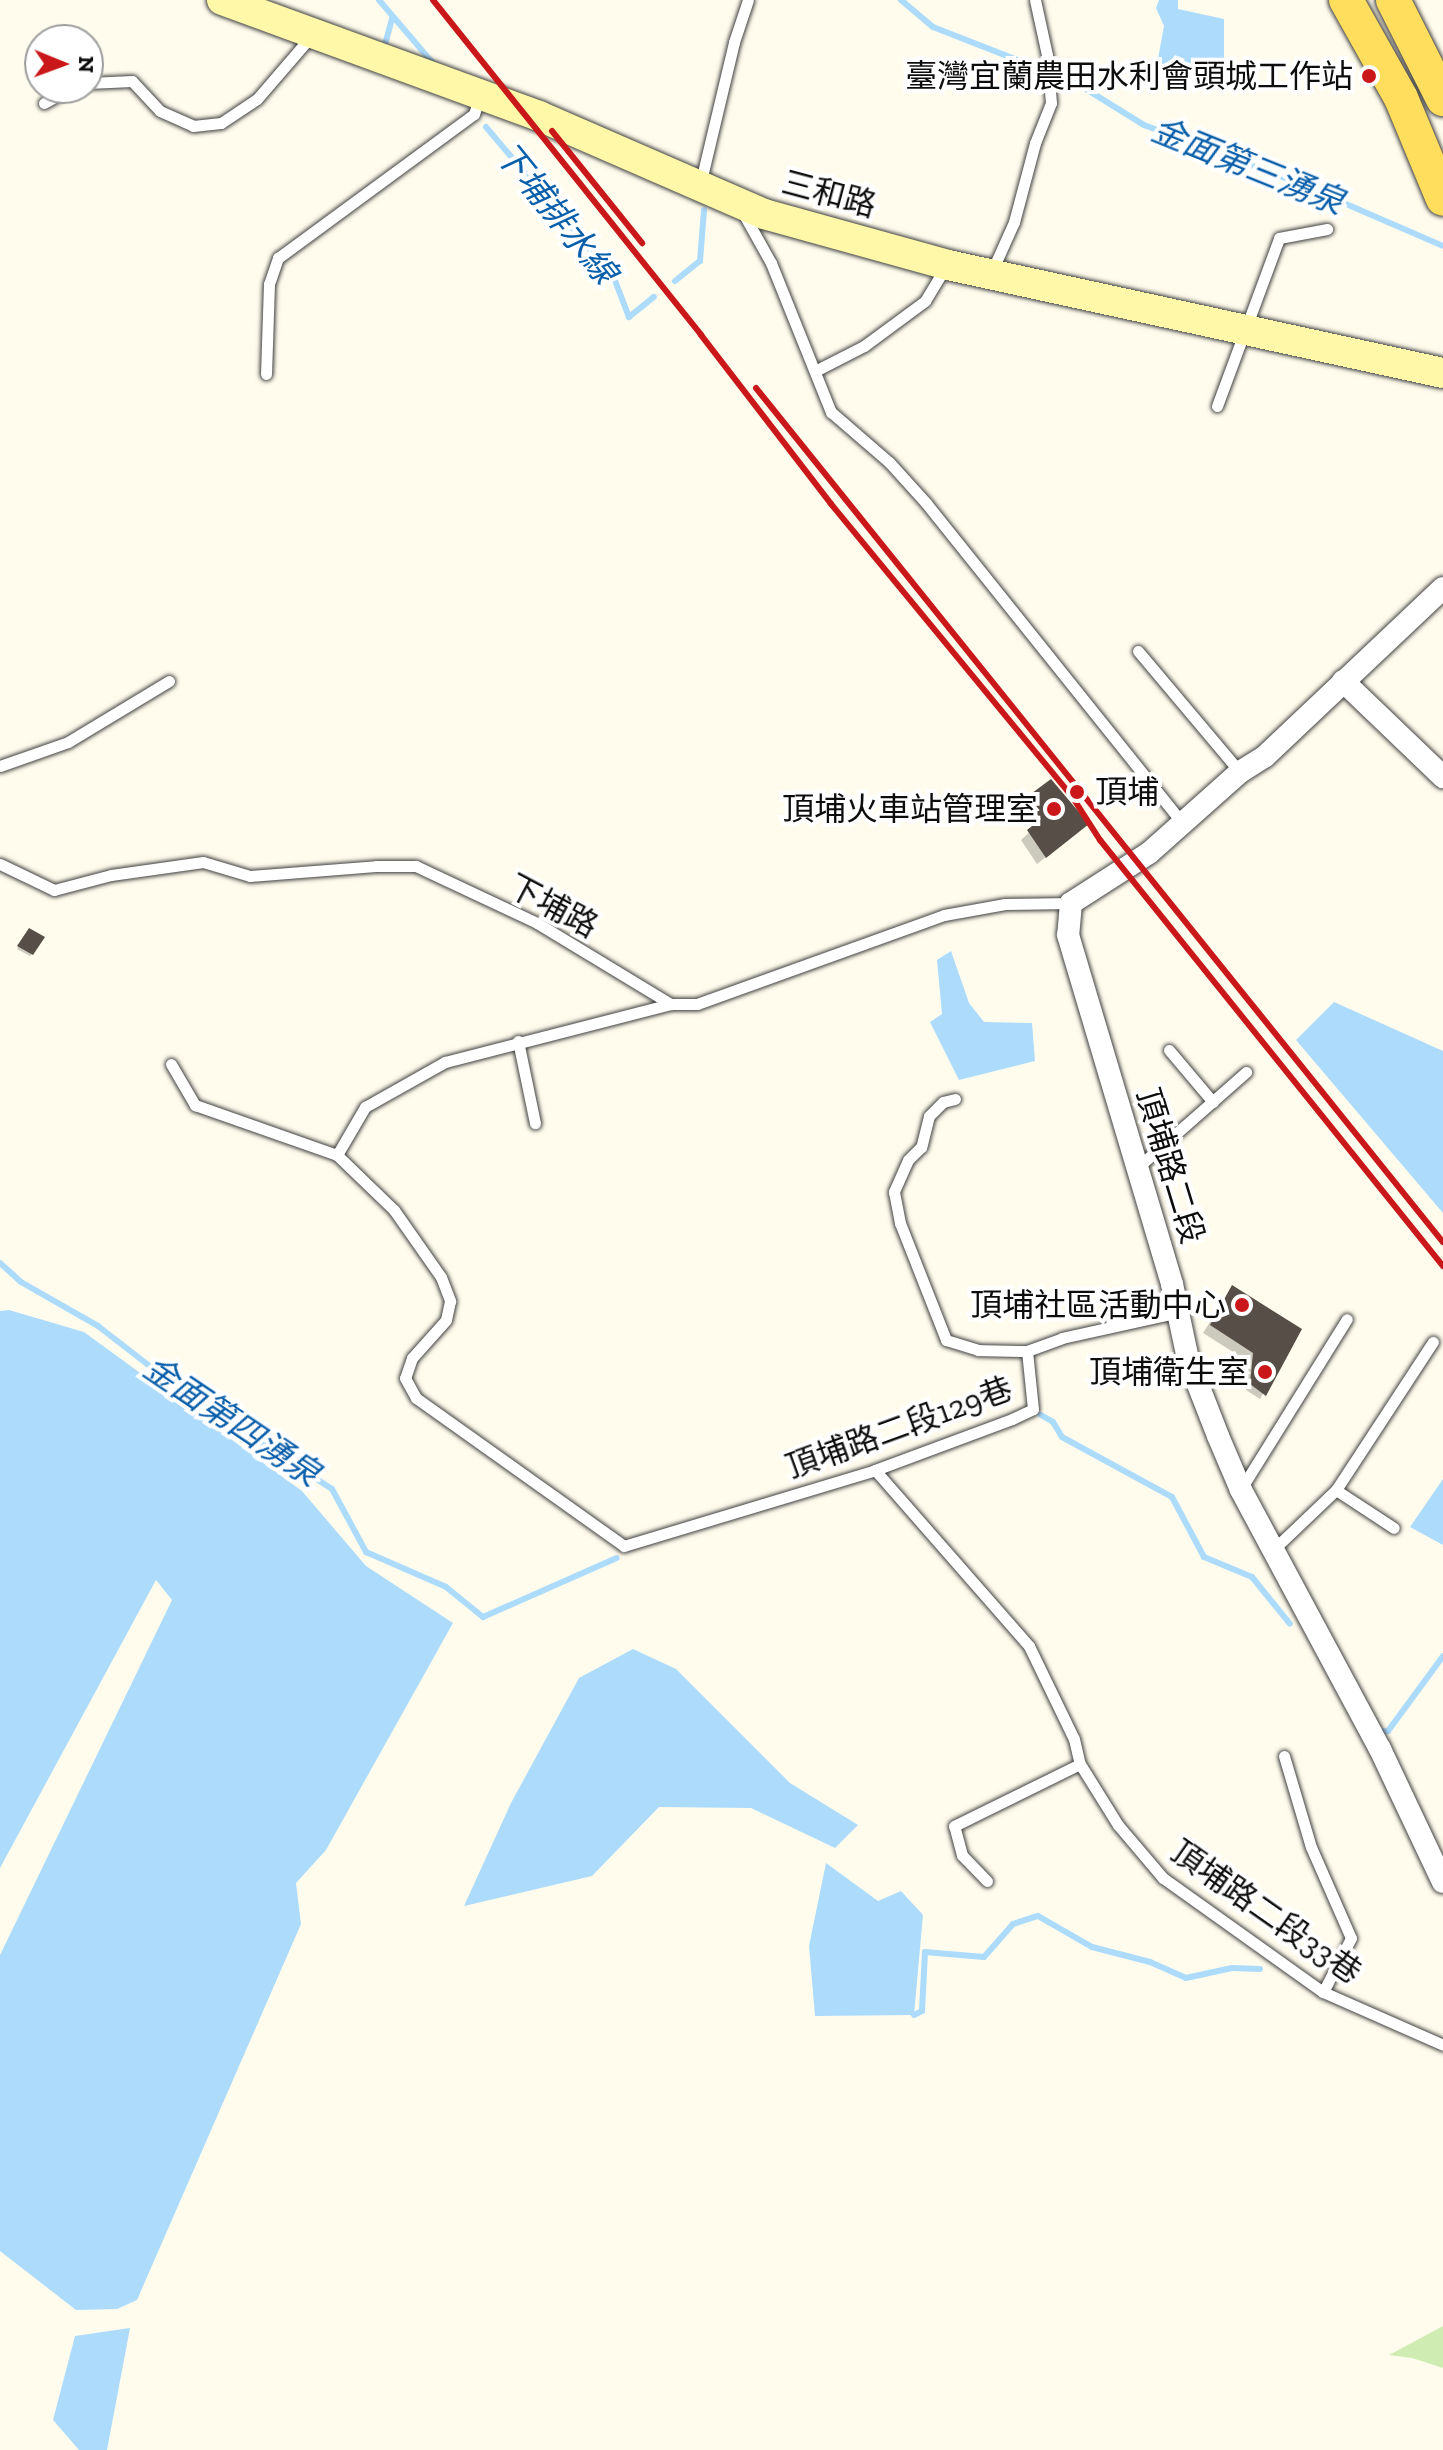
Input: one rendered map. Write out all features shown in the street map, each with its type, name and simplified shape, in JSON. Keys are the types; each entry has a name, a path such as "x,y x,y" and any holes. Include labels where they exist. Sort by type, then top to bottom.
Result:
{"main road":[{"name":"三和路","path":"222,0 539,116 739,206 948,265 1443,373"},
{"path":"1346,0 1401,98 1443,199"},
{"path":"1393,0 1443,99"}],"street":[{"path":"1071,903 1126,870 1184,824 1240,772 1264,757 1443,588"},
{"path":"1343,681 1443,777"},
{"name":"頂埔路二段","path":"1071,903 1068,935 1180,1312 1188,1359 1241,1490 1275,1548 1380,1749 1443,1882"}],"lane":[{"path":"699,188 734,42 748,0"},
{"path":"991,272 1014,222 1035,143 1051,103 1047,55 1035,0"},
{"path":"104,82 132,81 160,111 193,126 221,123 257,99 313,34"},
{"path":"266,374 269,284 278,258 474,114 480,96"},
{"path":"739,206 771,263 817,370 831,412 889,462 926,503 1184,824"},
{"path":"1217,406 1248,330 1279,238 1327,229"},
{"path":"817,370 864,346 925,301 948,265"},
{"path":"1138,651 1240,772"},
{"path":"0,766 68,742 169,681"},
{"name":"下埔路","path":"0,864 54,890 111,875 203,862 250,876 376,866 416,866 537,923 671,1004"},
{"path":"171,1064 195,1105 337,1155 365,1107 445,1062 671,1004 697,1004 944,915 1005,904 1071,903"},
{"path":"518,1041 535,1123"},
{"path":"1169,1050 1213,1102"},
{"path":"1138,1167 1246,1072"},
{"path":"955,1099 943,1102 929,1116 921,1147 908,1160 894,1192 900,1223 946,1340 978,1350 1027,1351"},
{"name":"頂埔路二段129巷","path":"337,1155 394,1210 441,1277 450,1301 446,1320 412,1358 405,1378 416,1398 624,1546 875,1470 1033,1409 1027,1351 1062,1338 1180,1312"},
{"path":"1241,1490 1347,1319"},
{"path":"1275,1548 1336,1490 1433,1342"},
{"name":"頂埔路二段33巷","path":"875,1470 1029,1646 1074,1739 1080,1764 1118,1825 1163,1878 1323,1992 1443,2045"},
{"path":"1336,1490 1394,1528"},
{"path":"1284,1756 1311,1847 1351,1938 1323,1992"},
{"path":"987,1881 962,1855 954,1826 1080,1764"}],"green space":[{"path":"1443,2326 1443,2368 1412,2358 1389,2355"}],"water":[{"path":"1159,0 1178,0 1178,9 1224,19 1224,76 1210,88 1157,64 1164,26 1156,8"},
{"path":"951,951 969,1003 984,1022 1032,1023 1035,1061 959,1080 930,1022 942,1014 937,960"},
{"path":"1334,1002 1443,1051 1443,1213 1296,1040"},
{"path":"9,1310 84,1332 302,1491 366,1566 453,1623 326,1850 296,1883 301,1924 137,2300 117,2309 76,2310 0,2251 0,1955 172,1600 156,1580 0,1868 0,1311"},
{"path":"1443,1479 1443,1545 1410,1527"},
{"path":"633,1649 676,1669 790,1783 858,1825 835,1848 751,1808 659,1807 592,1876 464,1906 511,1803 579,1678"},
{"path":"826,1863 878,1901 901,1891 923,1915 914,2015 815,2016 809,1946"},
{"path":"130,2328 107,2450 79,2450 53,2420 75,2336"}],"building":[{"name":"頂埔火車站管理室","path":"1051,779 1089,824 1046,858 1027,830 1041,819 1024,799"},
{"path":"29,928 45,937 33,955 17,946"},
{"name":"頂埔社區活動中心","path":"1232,1285 1302,1329 1266,1396 1250,1384 1253,1353 1210,1325"}],"waterway":[{"name":"下埔排水線","path":"379,0 432,62"},
{"name":"金面第三湧泉","path":"901,0 933,27 1043,70"},
{"path":"386,41 392,18"},
{"name":"金面第三湧泉","path":"1060,73 1144,125 1293,181 1443,246"},
{"name":"下埔排水線","path":"486,127 614,278 629,317 654,297"},
{"name":"下埔排水線","path":"675,281 700,261 704,210"},
{"name":"金面第四湧泉","path":"0,1263 21,1282 98,1326 196,1402 332,1489 366,1552 446,1587 483,1617 617,1558"},
{"name":"金面第四湧泉","path":"1041,1415 1053,1422 1062,1437 1172,1497 1204,1557 1252,1577 1290,1624"},
{"name":"金面第四湧泉","path":"1378,1732 1388,1731 1443,1656"},
{"path":"914,2015 922,2011 925,1952 984,1957 1013,1924 1038,1916 1092,1947 1150,1962 1186,1978 1232,1968 1260,1969"}],"railway":[{"path":"433,0 701,335 831,504 1073,798 1100,840 1443,1266"},
{"path":"552,131 642,243"},
{"path":"756,388 1443,1242"}],"place":[{"name":"臺灣宜蘭農田水利會頭城工作站","path":"1369,76"},
{"name":"頂埔","path":"1077,792"},
{"name":"頂埔火車站管理室","path":"1054,809"},
{"name":"頂埔社區活動中心","path":"1242,1305"},
{"name":"頂埔衛生室","path":"1265,1372"}]}
